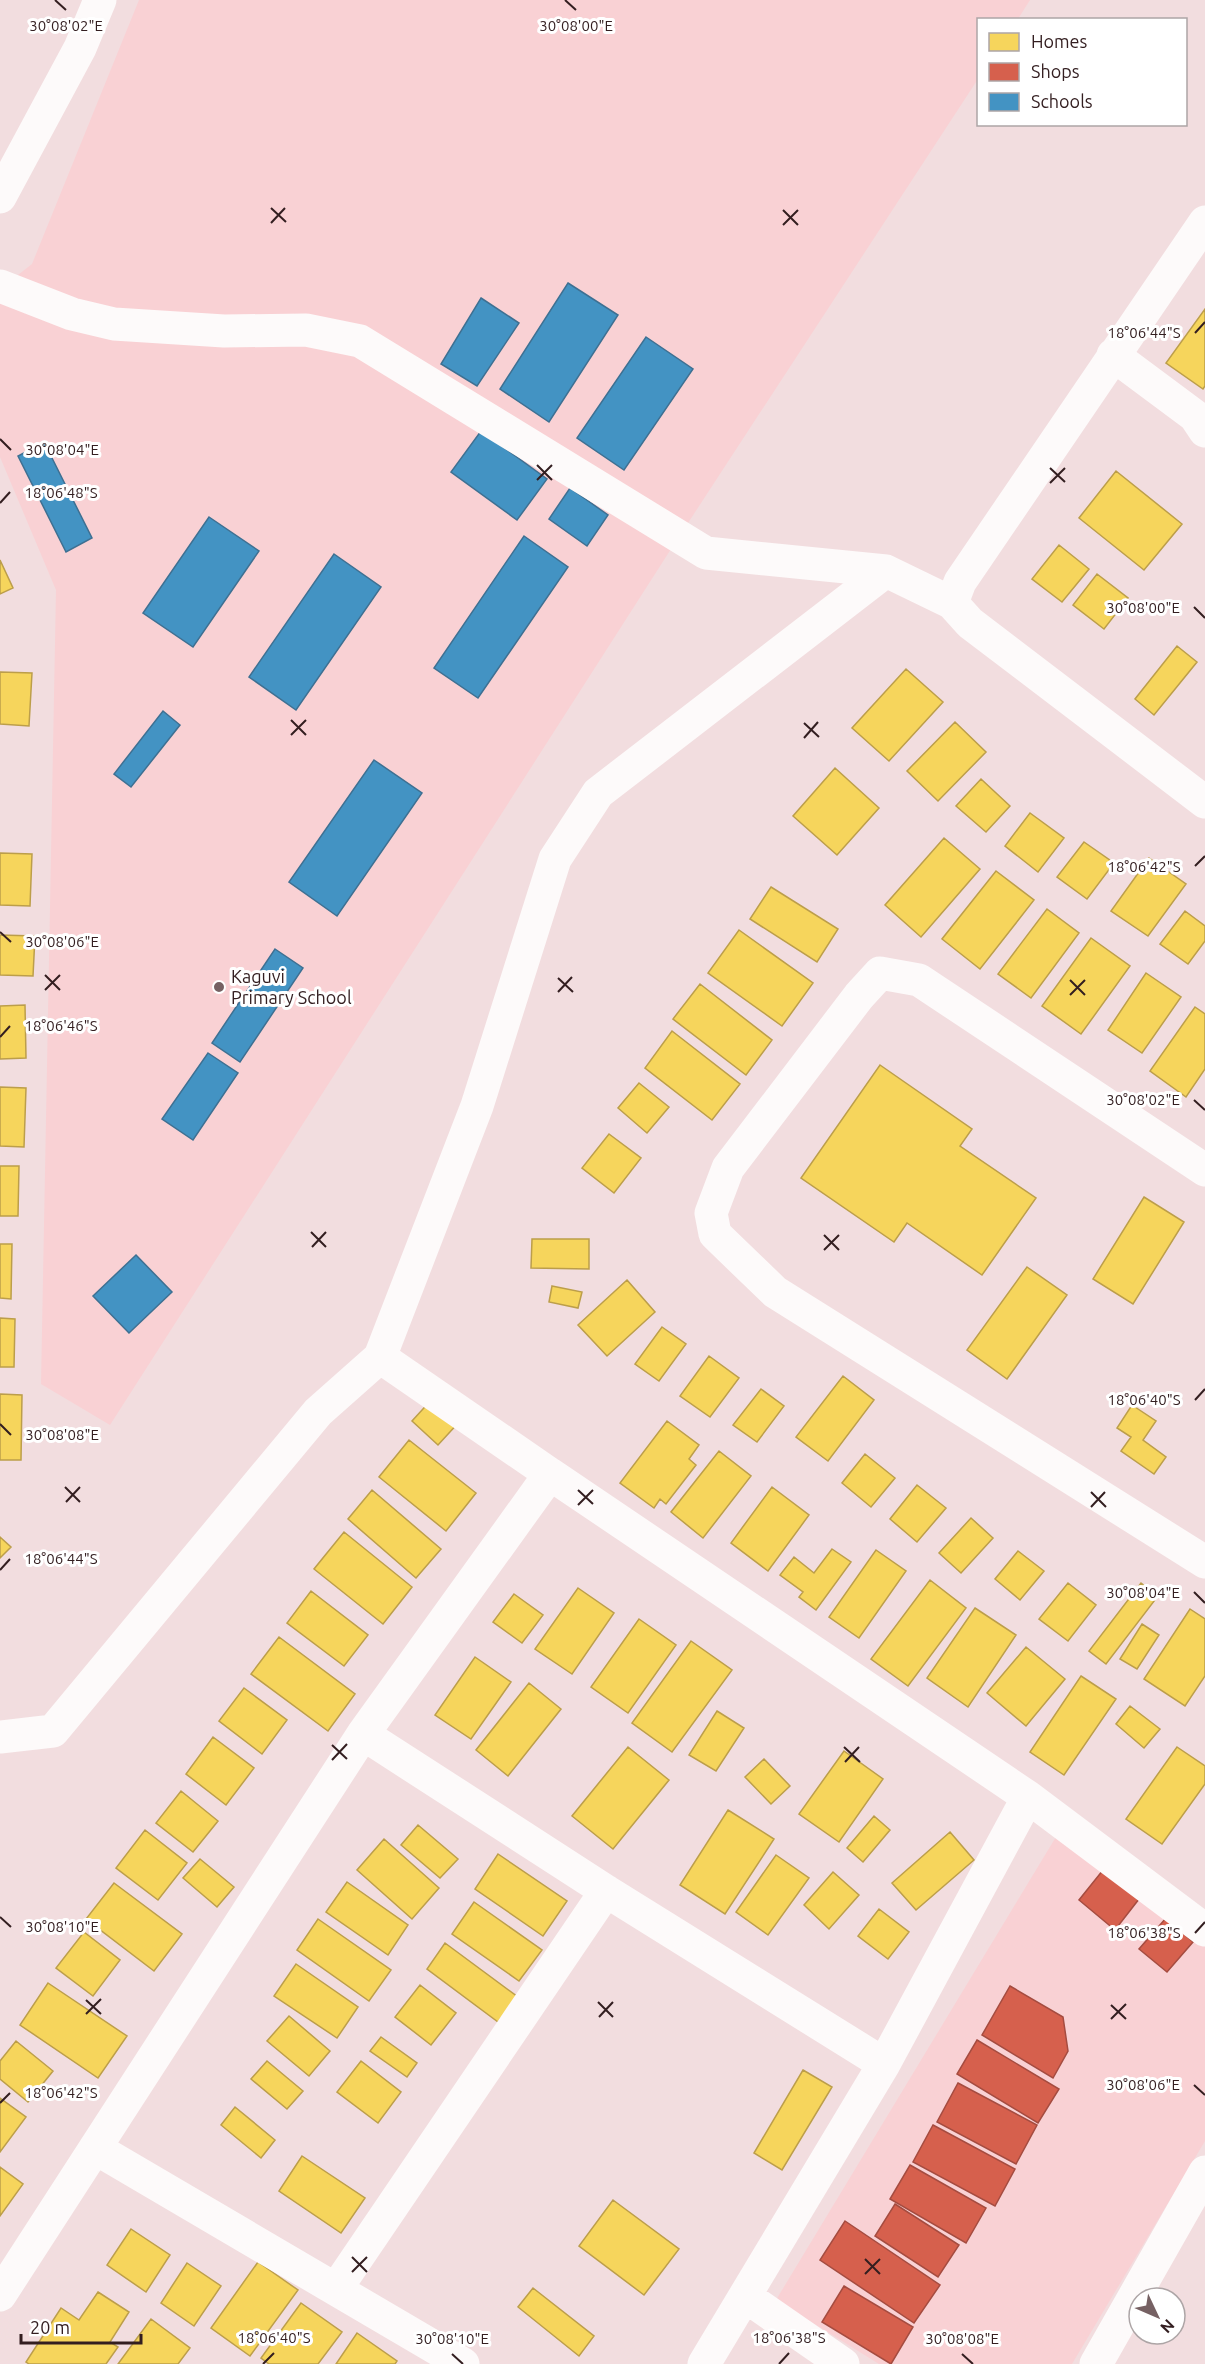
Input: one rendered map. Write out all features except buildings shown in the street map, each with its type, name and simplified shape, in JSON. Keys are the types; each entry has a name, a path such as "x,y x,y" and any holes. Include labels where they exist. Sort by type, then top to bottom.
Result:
{"street":[{"path":"0,197 80,48 100,0"},
{"path":"952,603 960,582 1205,222"},
{"path":"0,286 72,314 114,324 224,331 306,330 360,341 706,553 886,571 952,603 970,623 1205,802"},
{"path":"1113,356 1196,416 1205,431"},
{"path":"0,1737 53,1731 318,1412 380,1357 477,1106 555,859 598,793 886,571"},
{"path":"1205,1170 919,981 880,973 859,996 728,1168 711,1213 715,1234 775,1292 1205,1562"},
{"path":"380,1357 1028,1797 1205,1930"},
{"path":"0,2295 363,1734 550,1474"},
{"path":"363,1734 606,1891 884,2064"},
{"path":"704,2364 884,2064 1028,1797"},
{"path":"336,2289 606,1891"},
{"path":"95,2148 463,2364"},
{"path":"1096,2364 1205,2172"},
{"path":"745,2296 843,2364"}],"shaded area":[{"name":"Kaguvi Primary School","path":"139,0 1030,0 1019,18 977,18 977,81 671,549 110,1425 41,1384 56,590 0,457 0,289 32,264"},
{"path":"1065,1822 1205,1924 1205,2141 1072,2364 879,2364 776,2300"}],"place":[{"name":"Kaguvi Primary School","path":"219,987"}]}
